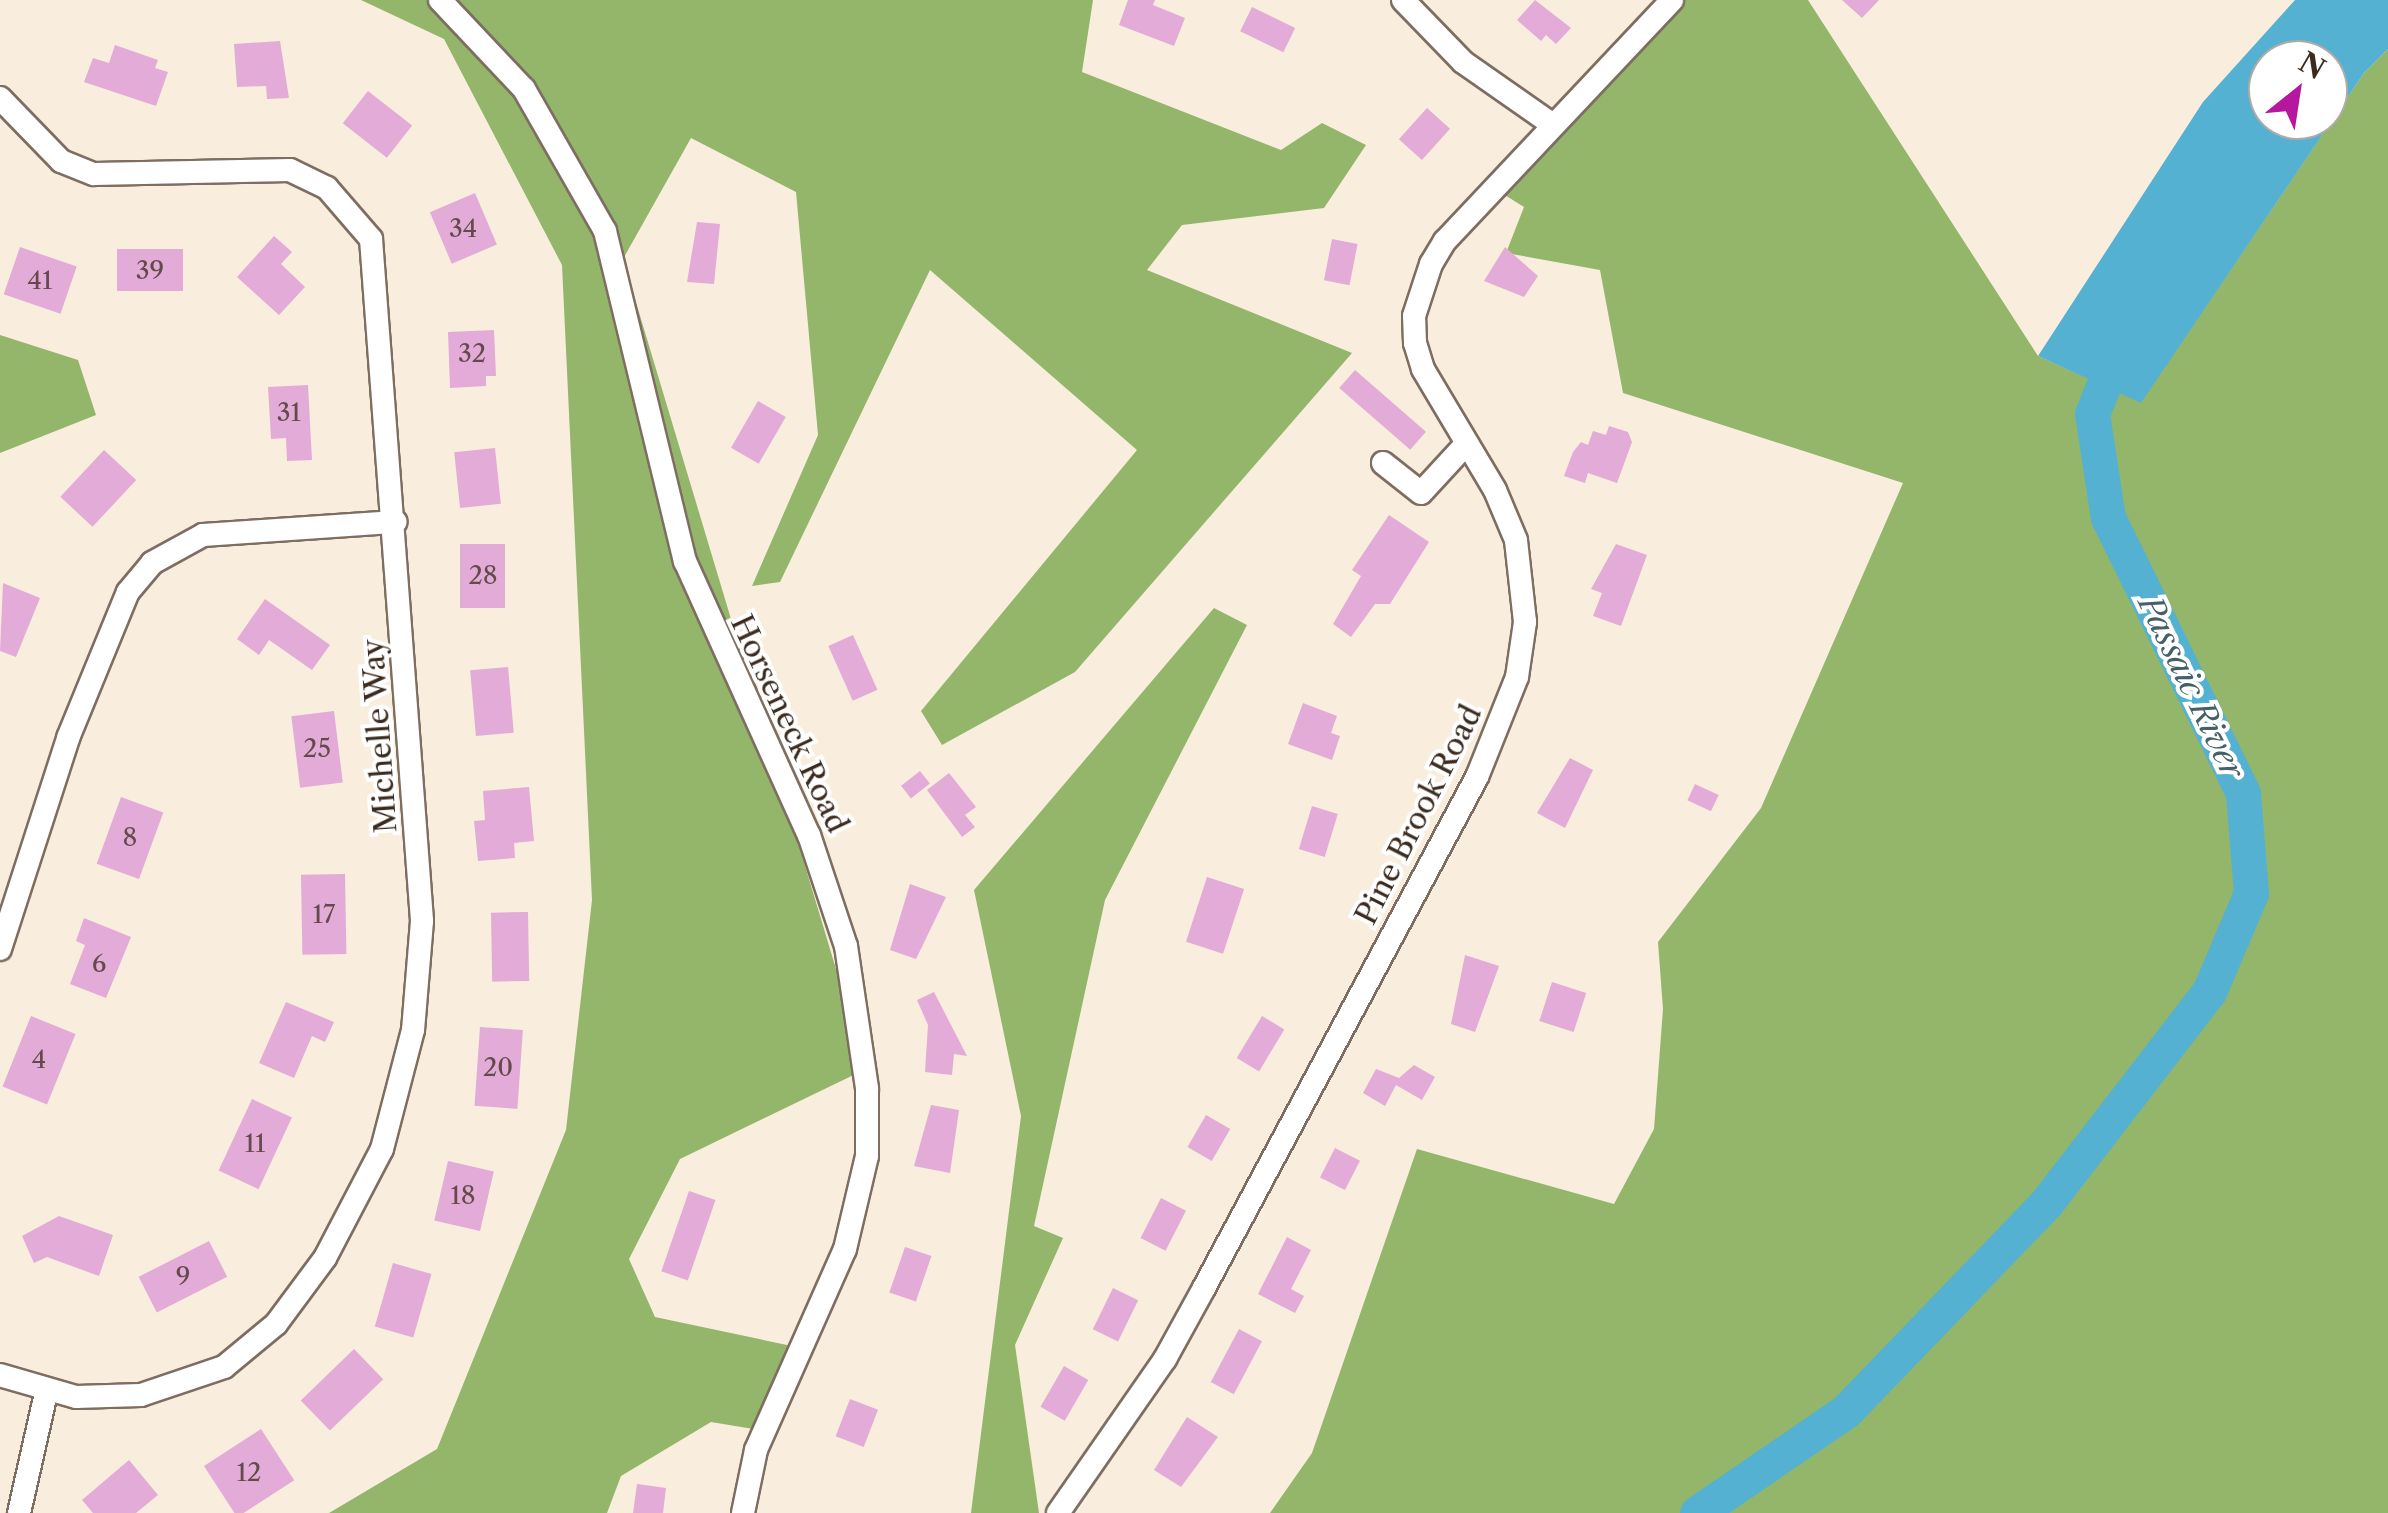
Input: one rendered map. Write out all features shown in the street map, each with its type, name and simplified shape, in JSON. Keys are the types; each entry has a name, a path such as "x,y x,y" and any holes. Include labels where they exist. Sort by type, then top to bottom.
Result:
{"street":[{"name":"Horseneck Road","path":"440,0 524,89 605,231 685,562 809,836 846,946 867,1090 867,1156 845,1249 756,1450 743,1513"},
{"path":"1403,0 1463,62 1553,125"},
{"name":"Pine Brook Road","path":"1058,1513 1196,1302 1500,727 1524,649 1520,567 1507,514 1422,370 1414,330 1418,296 1445,241 1672,0"},
{"name":"Michelle Way","path":"0,98 62,161 94,174 290,170 327,188 357,215 378,265 422,922 413,1030 382,1149 304,1292 235,1359 199,1379 141,1395 76,1397 0,1375"},
{"path":"1384,463 1422,493 1466,444"},
{"path":"0,949 75,720 128,592 152,562 190,539 216,533 396,522"},
{"path":"19,1513 47,1389"}],"green space":[{"path":"361,0 1093,0 1082,72 1281,150 1322,123 1366,145 1324,208 1182,225 1147,270 1352,353 1075,672 942,745 921,711 1137,450 930,270 780,582 752,586 818,435 796,192 691,138 623,259 866,1069 680,1159 629,1259 655,1317 806,1349 765,1431 711,1422 621,1476 607,1513 329,1513 437,1449 566,1130 592,900 562,265 444,39"},
{"path":"1678,0 1808,0 2038,356 2141,402 2319,140 2348,140 2348,97 2388,49 2388,1513 1270,1513 1312,1453 1417,1149 1614,1204 1654,1129 1663,1009 1658,942 1761,808 1903,483 1623,393 1600,270 1506,253 1524,207 1495,189"},
{"path":"0,335 78,360 96,415 0,453"},
{"path":"1214,608 1247,625 1105,900 1034,1226 1063,1238 1015,1345 1039,1513 971,1513 1021,1116 974,890"}],"water":[{"path":"2295,0 2388,0 2388,49 2348,97 2348,40 2259,40"},
{"path":"2248,52 2248,140 2319,140 2141,403 2038,356 2203,102"}],"building":[{"path":"1128,0 1155,0 1153,5 1185,18 1174,46 1119,25"},
{"path":"1535,0 1571,28 1556,44 1546,35 1541,41 1517,20"},
{"path":"1842,0 1879,0 1862,18"},
{"path":"1252,7 1295,28 1283,52 1240,31"},
{"path":"280,41 289,98 267,99 266,86 237,87 234,44"},
{"path":"115,45 158,60 155,68 168,72 156,106 84,82 93,58 109,63"},
{"path":"368,91 412,125 387,158 343,123"},
{"path":"1427,108 1450,129 1422,160 1399,139"},
{"path":"475,193 497,245 452,264 430,212"},
{"path":"697,222 720,224 714,284 687,282"},
{"path":"274,236 292,252 281,264 305,287 279,315 237,277"},
{"path":"1332,239 1358,244 1350,285 1324,280"},
{"path":"20,247 77,267 60,314 4,294"},
{"path":"1505,247 1538,276 1524,297 1484,281"},
{"path":"117,249 183,249 183,291 117,291"},
{"path":"494,330 496,376 486,376 486,386 450,388 448,332"},
{"path":"1355,370 1426,432 1410,450 1339,388"},
{"path":"308,385 312,460 287,461 286,438 271,439 268,387"},
{"path":"758,401 786,417 759,464 731,448"},
{"path":"1609,426 1628,432 1632,442 1617,483 1588,473 1585,483 1564,476 1581,442 1588,445 1593,431 1606,435"},
{"path":"495,448 501,504 460,508 454,452"},
{"path":"104,450 136,480 93,527 60,497"},
{"path":"1389,515 1429,542 1390,604 1375,604 1351,637 1333,624 1361,576 1352,570"},
{"path":"460,544 505,544 505,608 460,608"},
{"path":"1616,544 1647,555 1621,626 1593,616 1602,593 1591,589"},
{"path":"3,583 40,598 16,657 0,651"},
{"path":"265,599 330,645 312,670 269,640 259,655 237,639"},
{"path":"853,635 877,690 853,701 828,646"},
{"path":"508,667 514,733 476,736 470,670"},
{"path":"1303,703 1337,716 1331,733 1340,736 1332,760 1288,744"},
{"path":"334,711 343,782 300,788 291,716"},
{"path":"1570,758 1593,770 1565,828 1537,813"},
{"path":"920,771 930,784 911,798 901,786"},
{"path":"949,773 976,807 965,815 975,827 962,837 927,790"},
{"path":"1695,784 1719,795 1711,811 1687,800"},
{"path":"529,787 534,841 514,843 515,858 478,861 474,821 485,820 483,791"},
{"path":"121,797 163,812 139,879 97,864"},
{"path":"1312,806 1338,814 1325,857 1299,849"},
{"path":"345,874 346,954 302,955 301,875"},
{"path":"1207,877 1244,889 1223,954 1186,942"},
{"path":"910,884 946,897 916,959 890,950"},
{"path":"528,912 529,981 492,982 491,913"},
{"path":"84,918 131,937 106,998 70,984 85,945 76,941"},
{"path":"1465,955 1499,966 1475,1032 1451,1024"},
{"path":"1552,982 1586,993 1574,1032 1539,1021"},
{"path":"934,992 967,1056 954,1054 952,1075 925,1072 928,1025 917,1000"},
{"path":"286,1002 334,1022 325,1042 312,1036 294,1078 259,1063"},
{"path":"31,1016 76,1034 47,1104 3,1086"},
{"path":"1262,1016 1284,1029 1259,1071 1237,1058"},
{"path":"480,1027 523,1030 517,1109 474,1106"},
{"path":"1414,1065 1435,1077 1422,1100 1396,1085 1385,1106 1363,1093 1376,1069 1399,1078"},
{"path":"252,1099 292,1118 258,1189 219,1171"},
{"path":"931,1105 959,1110 950,1173 914,1166"},
{"path":"1206,1115 1230,1129 1212,1161 1188,1147"},
{"path":"1335,1148 1360,1161 1345,1190 1320,1177"},
{"path":"448,1161 494,1172 480,1231 434,1220"},
{"path":"689,1191 715,1200 688,1280 661,1271"},
{"path":"1161,1198 1186,1211 1166,1251 1141,1238"},
{"path":"59,1216 113,1235 99,1276 47,1257 34,1263 22,1236"},
{"path":"1287,1237 1311,1250 1291,1289 1304,1296 1295,1313 1258,1294"},
{"path":"209,1241 227,1277 157,1313 139,1277"},
{"path":"905,1247 931,1256 916,1302 889,1292"},
{"path":"393,1263 431,1274 413,1337 375,1326"},
{"path":"1113,1288 1138,1300 1118,1342 1093,1329"},
{"path":"1239,1329 1262,1341 1234,1394 1211,1382"},
{"path":"354,1349 383,1379 330,1431 301,1400"},
{"path":"1064,1366 1088,1380 1065,1421 1040,1407"},
{"path":"850,1399 878,1410 864,1447 836,1436"},
{"path":"1187,1417 1218,1437 1181,1487 1154,1470"},
{"path":"261,1429 294,1480 244,1513 234,1513 204,1466"},
{"path":"129,1460 158,1495 136,1513 93,1513 82,1500"},
{"path":"637,1484 666,1488 663,1513 633,1513"}],"waterway":[{"name":"Passaic River","path":"1697,1513 1846,1411 2047,1202 2209,992 2251,893 2243,793 2108,518 2092,414 2121,341"}]}
